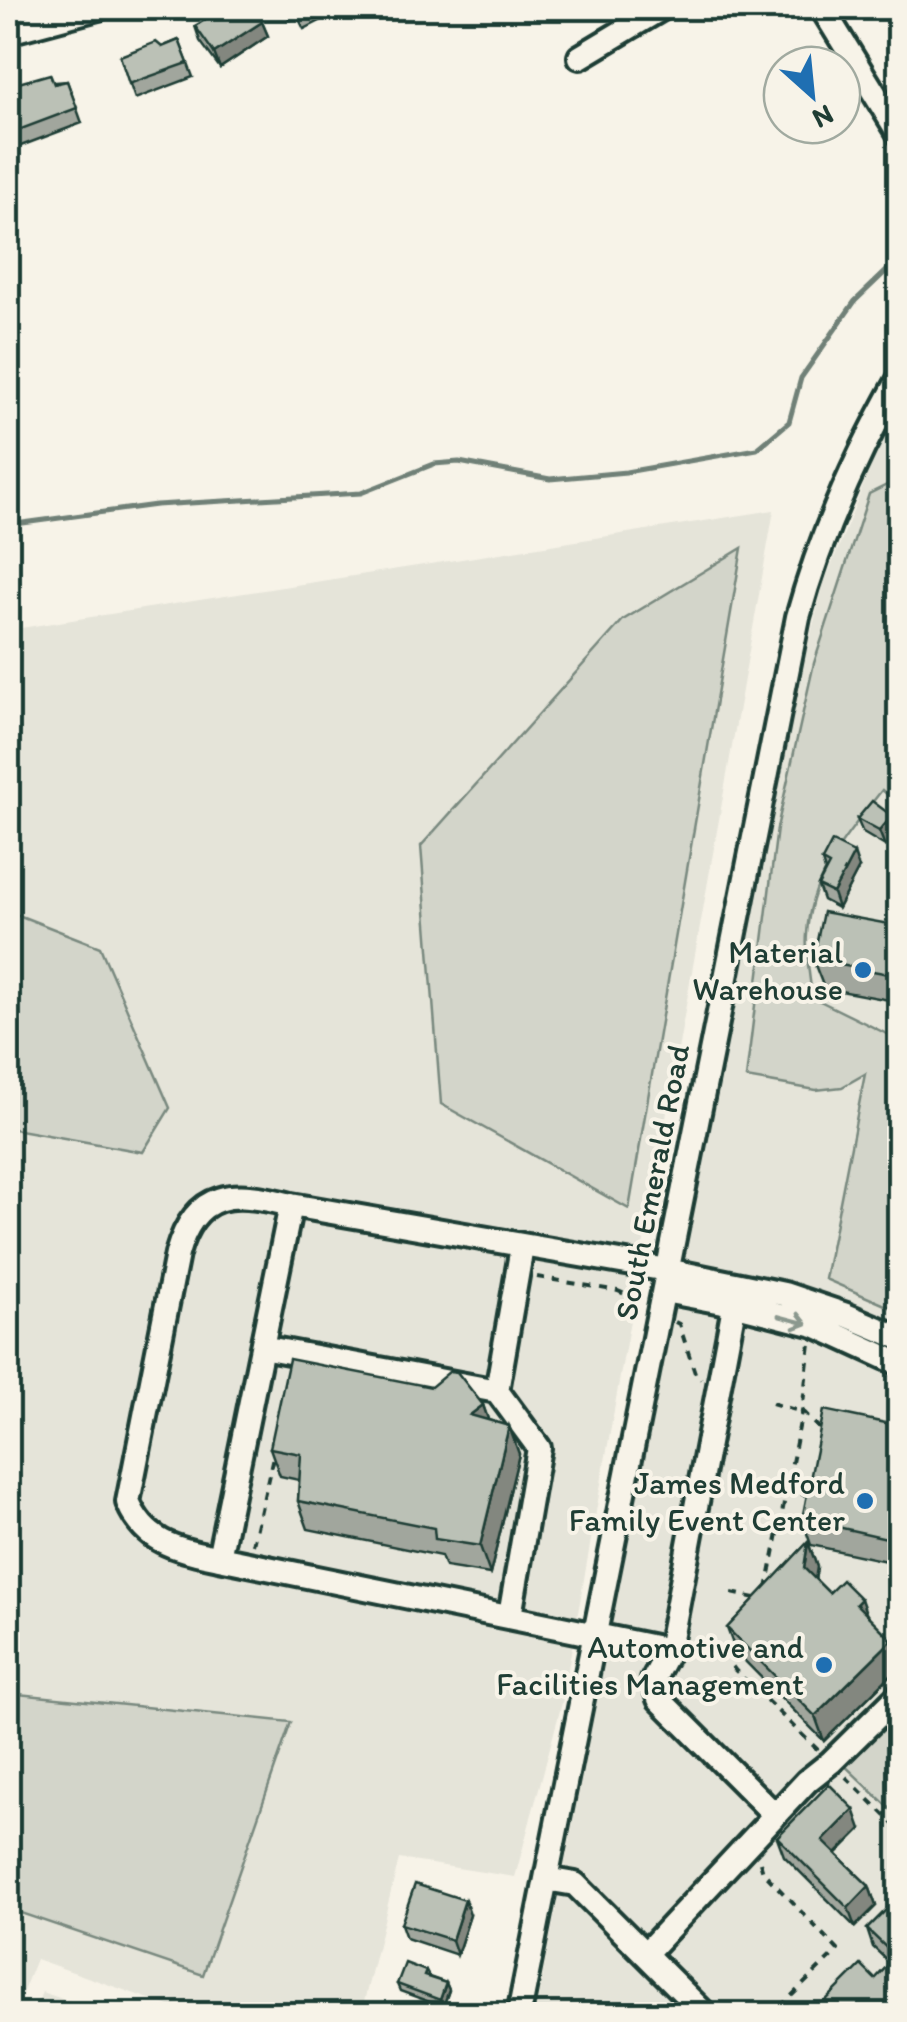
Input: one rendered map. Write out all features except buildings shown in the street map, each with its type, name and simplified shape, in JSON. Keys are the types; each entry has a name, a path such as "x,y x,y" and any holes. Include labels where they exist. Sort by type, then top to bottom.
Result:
{"street":[{"path":"8,32 98,8"},
{"path":"580,58 662,8"},
{"path":"822,8 900,135"},
{"name":"South Emerald Road","path":"519,2014 798,617 835,510 900,378"},
{"path":"670,1650 219,1558 155,1540 135,1520 128,1502 183,1233 198,1210 211,1200 238,1196 522,1247 735,1294 900,1364"},
{"path":"219,1558 291,1205"},
{"path":"498,1391 522,1247"},
{"path":"735,1294 784,1294 846,1314 900,1338"},
{"path":"735,1294 670,1650 652,1680 659,1700 775,1815"},
{"path":"262,1346 498,1391 539,1448 510,1616"},
{"path":"644,1954 807,1781 900,1694"},
{"path":"546,1879 575,1884 705,2014"}],"path":[{"path":"536,1276 618,1291 627,1295 639,1313 680,1324 695,1373 716,1392"},
{"path":"732,1593 765,1600 802,1412 810,1340"},
{"path":"772,1403 802,1412 825,1434"},
{"path":"249,1564 274,1451"},
{"path":"754,1485 820,1498"},
{"path":"739,1655 730,1662 735,1670 900,1830"},
{"path":"752,1839 763,1872 838,1950 773,2014"}],"shaded area":[{"path":"899,409 899,2014 535,2014 800,676 823,586 879,446"},
{"path":"899,479 899,804 882,790 833,856 815,893 807,957 812,997 899,1040 899,1311 825,1279 865,1074 842,1087 816,1090 746,1078 777,828 814,663 869,494"},
{"path":"774,510 562,1703 515,1877 399,1859 361,2014 192,2014 36,1959 14,2014 8,2014 8,630"},
{"path":"742,548 629,1209 441,1104 421,846 623,620"},
{"path":"8,911 100,947 170,1108 143,1152 8,1128"},
{"path":"8,1693 291,1722 203,1975 15,1911 8,1930"},
{"path":"899,1696 899,1817 841,1762"},
{"path":"42,1992 105,2014 33,2014"}],"waterway":[{"path":"8,525 156,505 361,493 434,464 459,462 550,479 626,472 757,449 789,422 801,378 855,301 900,258"}],"place":[{"name":"Material Warehouse","path":"863,970"},
{"name":"James Medford Family Event Center","path":"865,1501"},
{"name":"Automotive and Facilities Management","path":"824,1665"}]}
